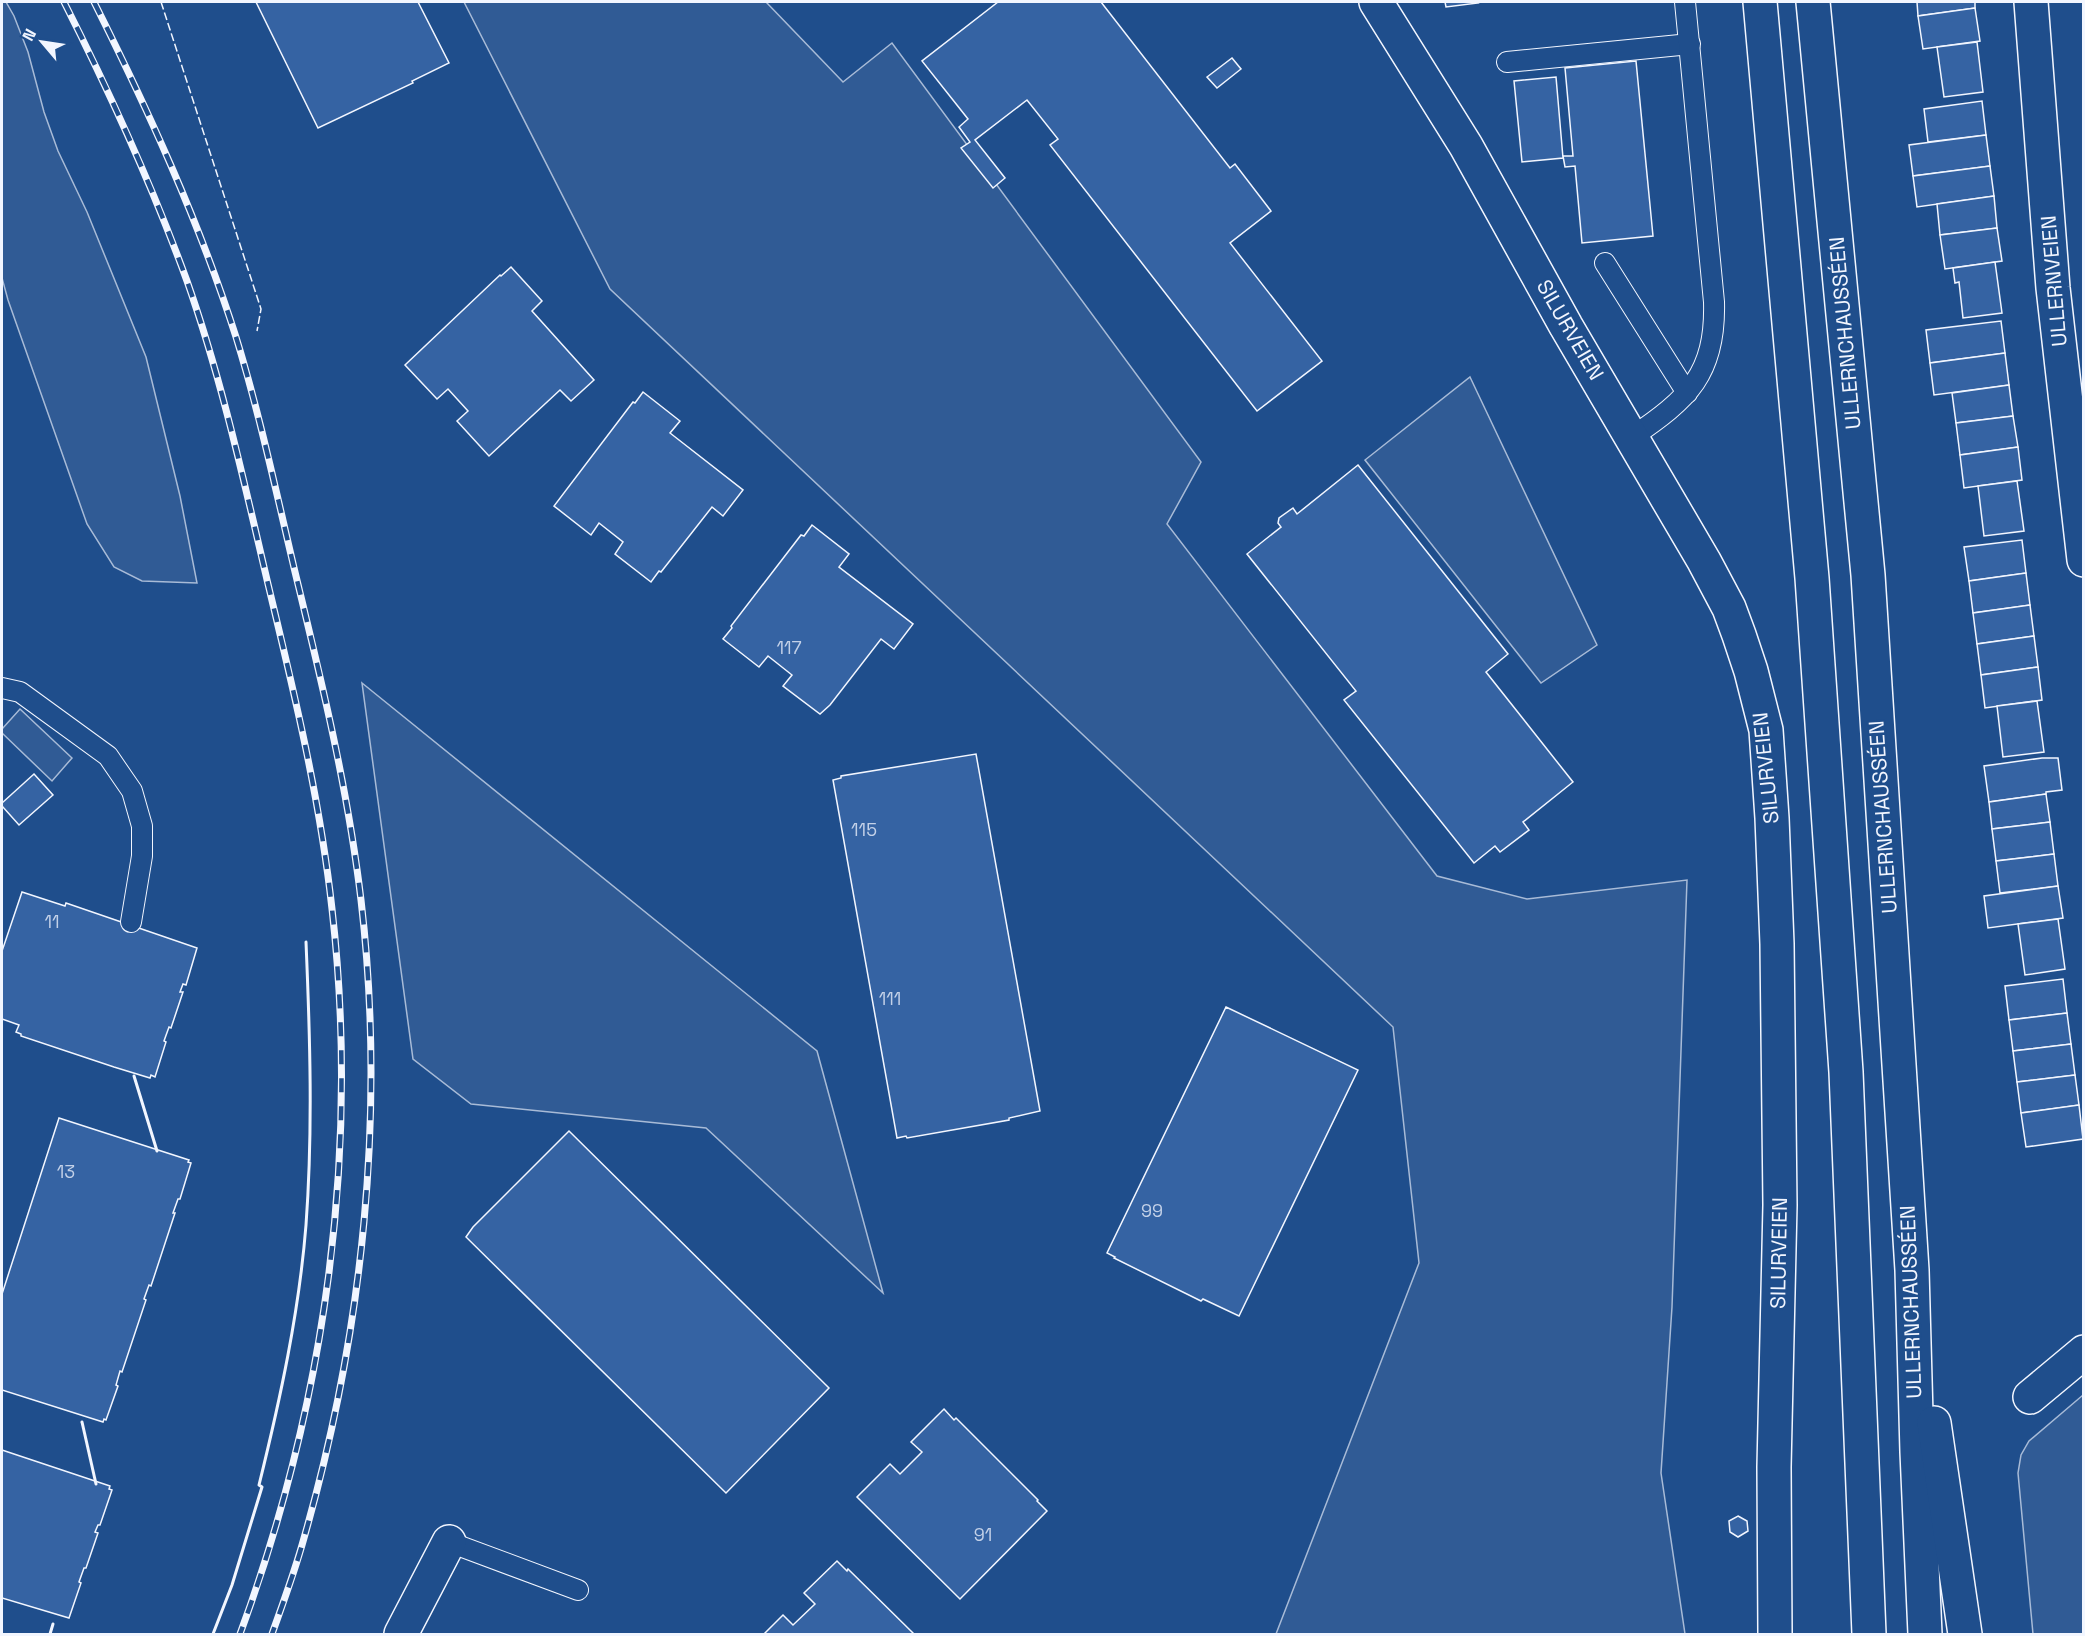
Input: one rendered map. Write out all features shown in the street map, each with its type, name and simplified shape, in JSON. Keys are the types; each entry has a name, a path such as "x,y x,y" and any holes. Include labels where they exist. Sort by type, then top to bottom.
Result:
{"main road":[{"name":"SILURVEIEN","path":"1376,2 1466,146 1566,326 1704,561 1729,608 1751,671 1766,730 1777,944 1780,1205 1774,1467 1776,1635"},
{"path":"1760,2 1812,578 1846,1072 1869,1635"},
{"name":"ULLERNCHAUSSÉEN","path":"1813,2 1868,575 1912,1270 1925,1635"},
{"name":"ULLERNVEIEN","path":"2031,2 2053,288 2084,560"},
{"path":"1912,1270 1965,1635"},
{"path":"2030,1397 2084,1352"},
{"path":"401,1635 449,1542"}],"lane":[{"path":"1632,437 1660,418 1687,393 1703,371 1711,352 1715,327 1685,2"},
{"path":"1507,62 1690,44"},
{"path":"1605,262 1687,393"},
{"path":"2,688 20,692 108,756 132,791 142,826 142,856 131,922"},
{"path":"449,1542 578,1590"}],"shaded area":[{"path":"2,2 6,2 14,16 28,52 44,112 58,151 87,212 146,357 180,496 197,583 142,581 114,567 87,524 8,300 2,278"},
{"path":"464,2 766,2 843,82 892,43 1201,462 1167,524 1437,876 1527,899 1687,880 1672,1307 1661,1473 1685,1634 1276,1634 1419,1263 1393,1027 610,289"},
{"path":"1470,377 1597,645 1541,683 1365,460"},
{"path":"362,683 817,1051 883,1293 706,1128 471,1104 413,1059"},
{"path":"20,709 72,758 52,781 2,733 2,729"},
{"path":"2083,1395 2083,1634 2033,1634 2018,1473 2021,1455 2029,1441"}],"building":[{"path":"256,2 418,2 449,63 412,81 413,83 318,128"},
{"path":"998,2 1101,2 1230,168 1235,164 1271,211 1230,243 1322,361 1257,411 1050,145 1058,139 1027,100 975,140 1005,178 993,188 961,148 970,142 959,127 968,119 922,61"},
{"path":"1445,2 1477,2 1478,3 1446,7"},
{"path":"1917,2 1975,2 1975,8 1918,16"},
{"path":"1975,8 1980,41 1923,49 1918,16"},
{"path":"1977,42 1983,92 1944,97 1937,47"},
{"path":"1232,58 1241,69 1217,88 1207,77"},
{"path":"1636,61 1653,236 1582,243 1575,166 1565,167 1563,156 1573,156 1565,68"},
{"path":"1556,77 1563,158 1522,162 1514,81"},
{"path":"1982,101 1986,135 1928,142 1924,109"},
{"path":"1986,135 1990,166 1913,176 1909,145"},
{"path":"1990,166 1994,196 1917,207 1913,176"},
{"path":"1994,196 1997,228 1940,235 1937,204"},
{"path":"1997,228 2002,261 1945,269 1940,235"},
{"path":"1995,262 2002,313 1963,318 1959,282 1955,283 1953,268"},
{"path":"511,267 542,301 532,311 594,380 571,401 560,390 489,456 457,421 468,411 448,389 437,399 405,365"},
{"path":"2001,321 2005,353 1930,363 1926,330"},
{"path":"2005,353 2009,385 1934,395 1930,363"},
{"path":"2009,385 2013,416 1956,423 1952,393"},
{"path":"643,392 680,421 670,433 743,490 723,516 712,507 651,582 615,554 623,542 599,523 591,535 554,506"},
{"path":"2013,416 2018,447 1960,455 1956,423"},
{"path":"2018,447 2022,480 1964,488 1960,455"},
{"path":"1358,465 1508,654 1486,672 1573,782 1523,822 1529,830 1500,852 1495,846 1474,863 1344,700 1356,691 1247,554 1281,527 1278,523 1279,518 1293,508 1297,514"},
{"path":"2017,481 2024,531 1984,536 1978,486"},
{"path":"812,525 849,554 839,567 913,624 894,649 881,639 830,705 820,714 783,686 792,675 768,656 759,667 723,639 801,535 804,536"},
{"path":"2022,540 2026,573 1969,581 1964,547"},
{"path":"2026,573 2030,605 1973,613 1969,581"},
{"path":"2030,605 2034,636 1977,644 1973,613"},
{"path":"2034,636 2038,667 1981,675 1977,644"},
{"path":"2038,667 2042,700 1985,708 1981,675"},
{"path":"2037,701 2044,752 2003,757 1997,706"},
{"path":"976,754 1040,1111 1009,1118 1009,1120 897,1138 833,780 841,776"},
{"path":"2058,758 2062,790 1989,802 1984,766"},
{"path":"34,774 53,795 19,825 2,806 2,803"},
{"path":"2046,794 2050,822 1992,829 1989,802"},
{"path":"2050,822 2054,854 1996,861 1992,829"},
{"path":"2054,854 2058,886 2000,893 1996,861"},
{"path":"2058,886 2063,918 1988,928 1984,896"},
{"path":"22,892 65,906 66,903 197,948 186,985 183,984 180,992 183,992 171,1028 169,1027 164,1041 166,1042 155,1077 151,1075 150,1078 114,1067 21,1036 16,1032 19,1025 2,1019 2,951"},
{"path":"2058,919 2065,969 2025,975 2018,924"},
{"path":"2063,979 2067,1013 2009,1020 2005,986"},
{"path":"1226,1007 1358,1070 1239,1316 1203,1299 1201,1301 1107,1253"},
{"path":"2067,1013 2071,1044 2013,1051 2009,1020"},
{"path":"2071,1044 2075,1075 2017,1082 2013,1051"},
{"path":"2075,1075 2079,1105 2021,1113 2017,1082"},
{"path":"2079,1105 2083,1139 2026,1147 2021,1113"},
{"path":"59,1118 189,1160 188,1162 191,1163 151,1286 149,1285 144,1299 146,1300 122,1372 120,1371 116,1385 118,1386 106,1420 104,1419 103,1422 2,1390 2,1294"},
{"path":"569,1131 829,1388 726,1493 466,1237 473,1227"},
{"path":"944,1409 954,1420 956,1418 1047,1511 960,1599 857,1497 890,1464 900,1474 922,1452 911,1442"},
{"path":"2,1450 110,1486 109,1489 112,1490 100,1525 95,1532 98,1533 79,1582 81,1583 69,1618 2,1598"},
{"path":"1738,1516 1747,1521 1748,1531 1738,1537 1730,1532 1729,1521"},
{"path":"837,1561 914,1634 764,1634 783,1615 793,1625 815,1604 804,1593"}],"railway":[{"path":"64,2 98,70 145,175 200,318 222,393 297,705 321,827 332,909 340,1001 341,1093 338,1185 328,1277 314,1368 294,1458 270,1547 240,1634"},
{"path":"94,2 134,84 189,209 206,251 245,366 325,697 342,777 361,900 368,980 371,1061 370,1141 355,1302 324,1460 289,1587 272,1634"}],"fence":[{"path":"161,2 261,309 257,331"}],"wall":[{"path":"213,1634 232,1585 262,1487 259,1485 281,1389 299,1291 310,1154 310,1048 306,942"},
{"path":"134,1076 157,1151"},
{"path":"82,1422 96,1484"},
{"path":"50,1634 53,1624"}]}
